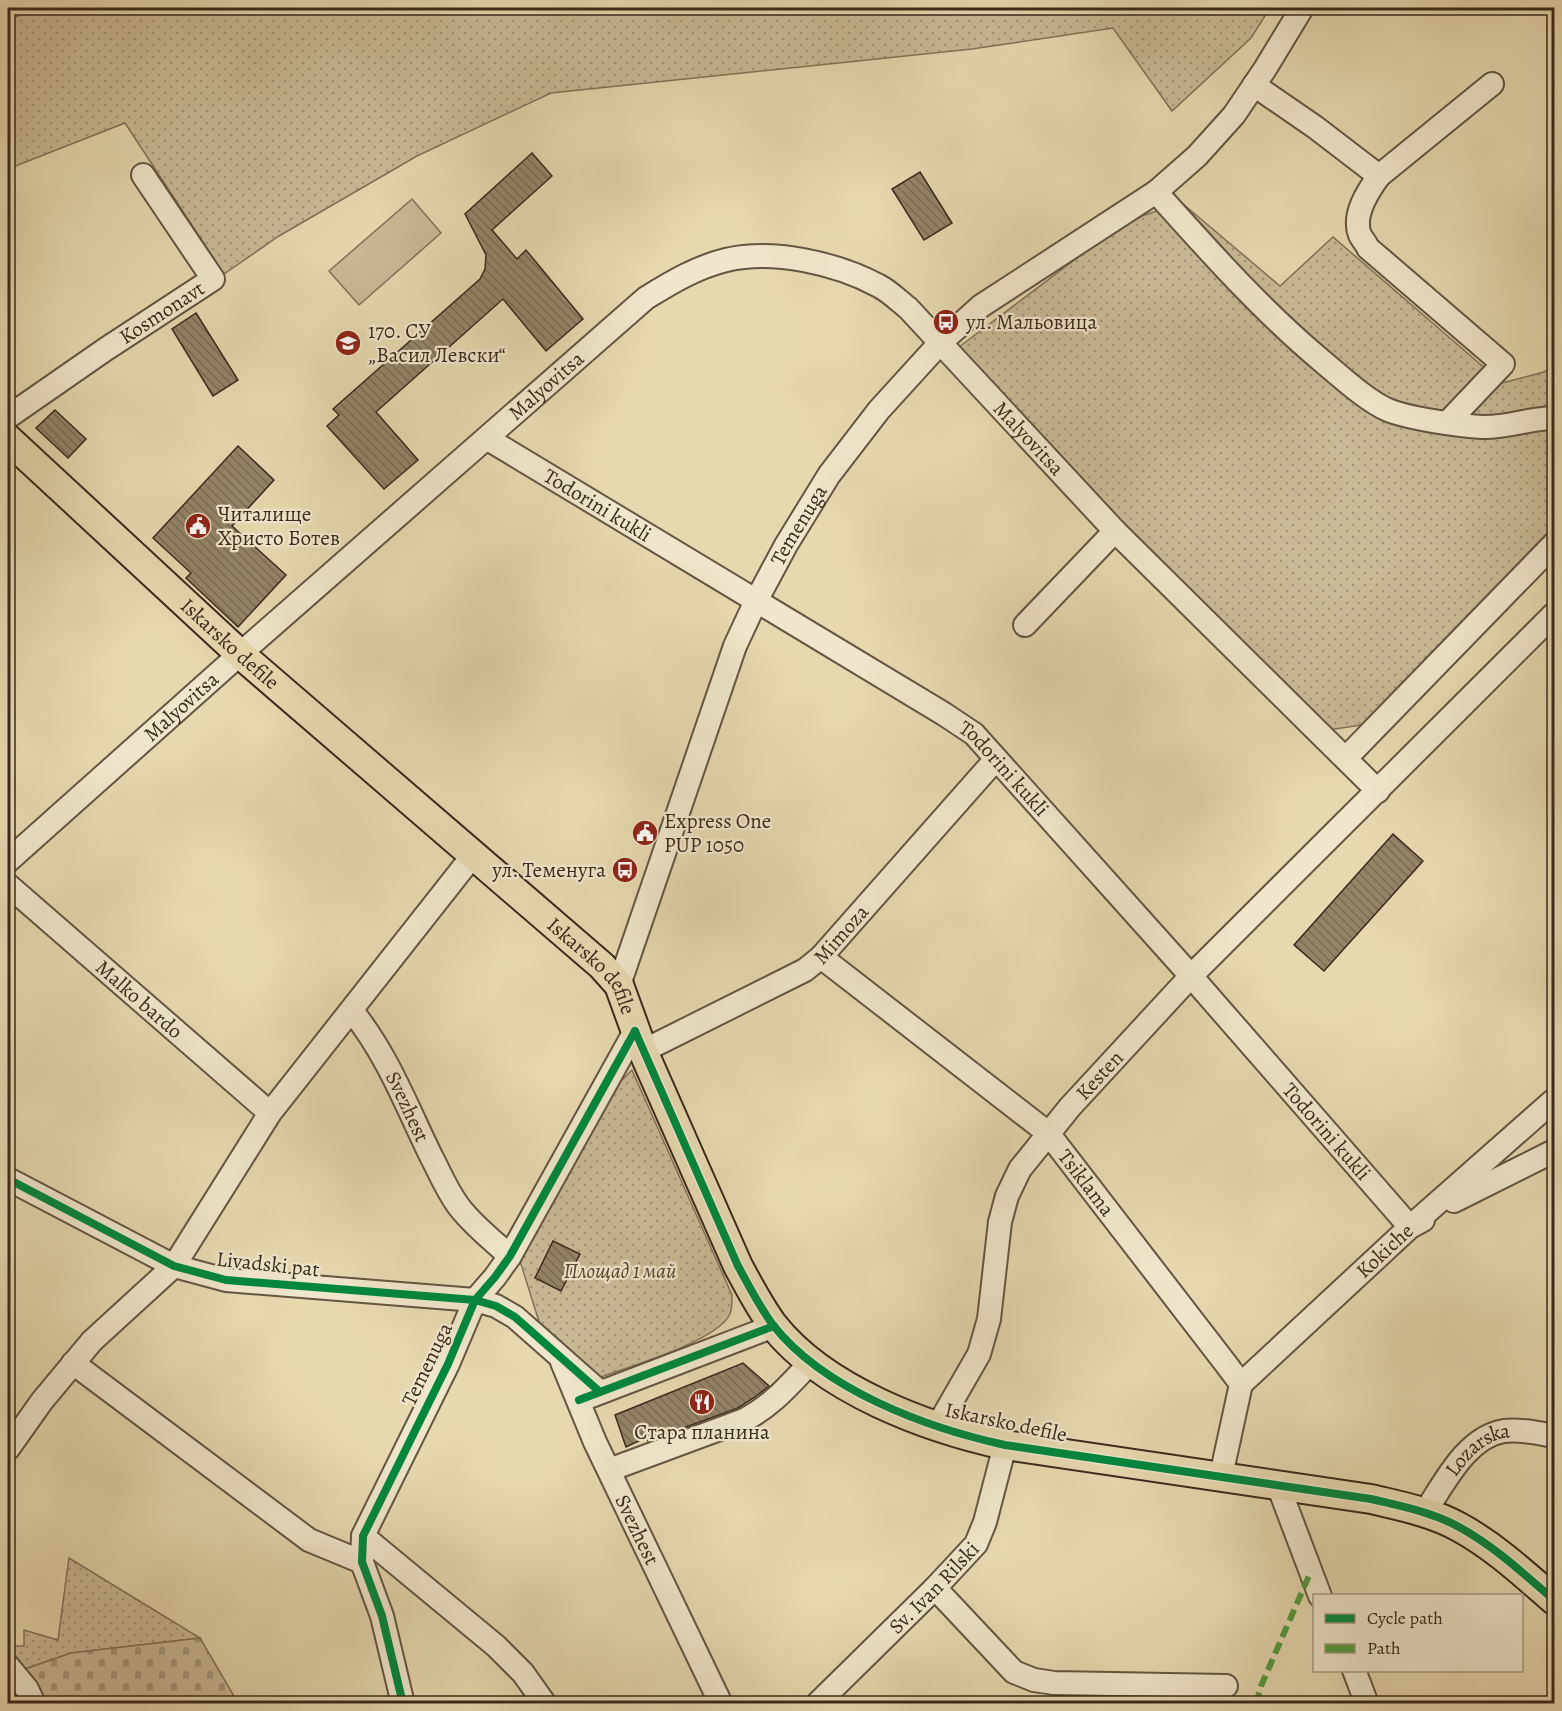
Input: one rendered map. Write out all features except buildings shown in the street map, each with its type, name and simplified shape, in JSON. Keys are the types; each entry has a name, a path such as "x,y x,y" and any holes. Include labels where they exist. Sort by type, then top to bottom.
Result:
{"main road":[{"name":"Iskarsko defile","path":"8,440 240,654 602,966 618,985 639,1041 738,1266 755,1298 774,1326 811,1362 869,1397 937,1427 1005,1445 1371,1499 1425,1512 1457,1526 1487,1544 1554,1599"}],"street":[{"name":"Temenuga","path":"618,985 735,646 786,545 829,475 879,410 940,343 981,306 1156,192 1197,156 1234,115 1302,8"},
{"path":"1448,422 1503,364 1368,248 1359,233 1360,216 1366,194 1380,176 1492,84"},
{"path":"1254,85 1380,176"},
{"name":"Kosmonavt","path":"8,417 213,279 143,175"},
{"path":"1156,192 1245,290 1291,335 1338,375 1388,410 1420,418 1481,427 1506,427 1554,418"},
{"name":"Malyovitsa","path":"8,861 646,298 684,275 726,260 774,256 811,262 848,273 881,286 908,308 1115,531 1378,791"},
{"name":"Todorini kukli","path":"488,438 974,734 1191,976 1410,1227"},
{"path":"1025,625 1115,531"},
{"path":"1346,758 1554,544"},
{"name":"Kesten","path":"937,1427 979,1354 989,1319 1000,1222 1007,1196 1020,1169 1048,1133 1191,976 1554,614"},
{"name":"Mimoza","path":"639,1041 805,970 821,957 996,759"},
{"path":"8,1449 42,1401 92,1341 174,1266 270,1113 474,854"},
{"name":"Malko bardo","path":"8,885 270,1113"},
{"name":"Tsiklama","path":"821,957 1048,1133 1241,1384"},
{"name":"Svezhest","path":"352,1011 369,1032 382,1055 445,1184 460,1208 480,1230 510,1256"},
{"name":"Temenuga","path":"403,1704 382,1616 362,1562 363,1536 448,1364 475,1300 510,1256 639,1041"},
{"path":"1410,1227 1554,1100"},
{"name":"Kokiche","path":"1241,1384 1410,1227 1462,1196 1554,1151"},
{"name":"Livadski pat","path":"8,1179 174,1266 226,1280 475,1300 496,1306 516,1317 600,1392"},
{"path":"579,1400 774,1326"},
{"name":"Svezhest","path":"559,1355 609,1470 721,1704"},
{"path":"609,1470 744,1420 778,1398 811,1362"},
{"path":"73,1363 309,1540 362,1562"},
{"path":"1221,1476 1241,1384"},
{"name":"Lozarska","path":"1425,1512 1462,1459 1489,1436 1504,1431 1530,1431 1554,1436"},
{"name":"Sv. Ivan Rilski","path":"817,1704 935,1588 976,1544 985,1522 1005,1445"},
{"path":"1278,1485 1319,1594"},
{"path":"363,1536 496,1646 523,1673 545,1704"},
{"path":"935,1588 1014,1672 1034,1680 1054,1683 1226,1686"},
{"path":"8,1666 27,1689 34,1704"},
{"path":"1354,1672 1367,1704"}],"green space":[{"path":"38,8 1270,8 1251,38 1172,111 1113,28 972,49 551,93 417,156 279,236 224,274 125,123 8,169 8,20"},
{"path":"412,199 441,233 359,305 329,271"},
{"path":"1182,203 1280,286 1333,237 1502,383 1544,372 1554,366 1554,526 1361,725 1322,731 955,350 1126,221"},
{"name":"Площад 1 май","path":"632,1070 732,1295 732,1307 730,1314 722,1324 709,1334 671,1352 598,1378 541,1328 520,1261 613,1089"},
{"path":"69,1558 200,1638 71,1653 8,1675 8,1646 24,1646 24,1630 58,1640"},
{"path":"200,1638 238,1703 20,1703 8,1675 71,1653"},
{"path":"8,1675 20,1704 8,1703"}],"marked path":[{"path":"1256,1704 1261,1686 1311,1571"}],"cycle path":[{"path":"635,1031 738,1266 759,1303 773,1325 794,1348 820,1369 848,1387 911,1417 975,1438 1005,1445 1371,1499 1416,1510 1438,1517 1472,1535 1508,1561 1554,1600"},
{"path":"403,1704 382,1616 362,1562 363,1536 448,1364 475,1300 510,1256 635,1031"},
{"path":"8,1179 174,1266 226,1280 475,1300 496,1306 515,1317 600,1392"},
{"path":"579,1400 774,1326"}],"place":[{"name":"ул. Мальовица","path":"946,322"},
{"name":"170. СУ „Васил Левски“","path":"348,343"},
{"name":"Читалище Христо Ботев","path":"198,526"},
{"name":"Express One PUP 1050","path":"645,833"},
{"name":"ул. Теменуга","path":"625,870"},
{"name":"Стара планина","path":"702,1402"}]}
